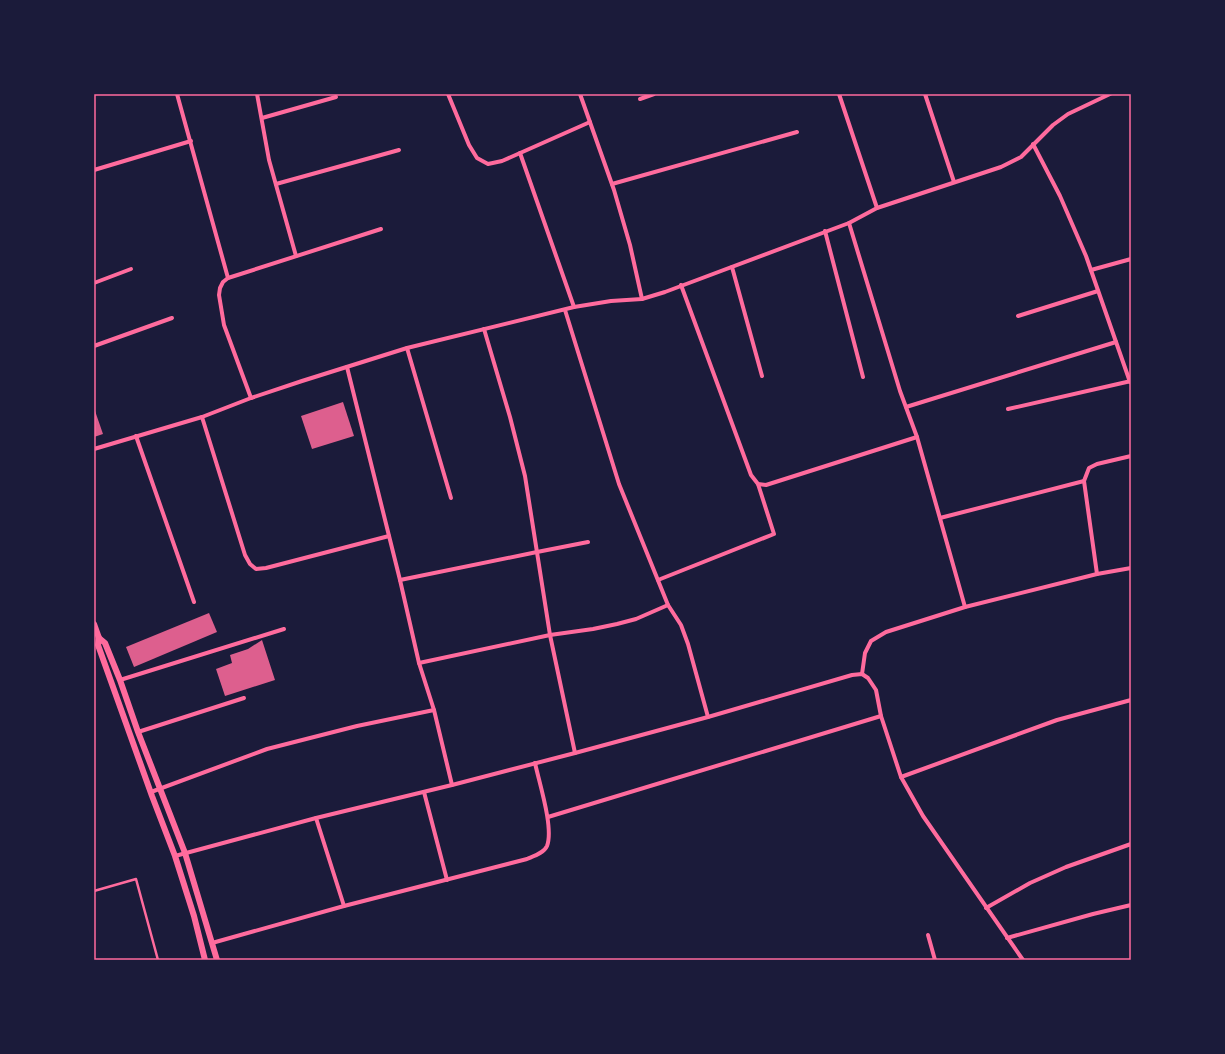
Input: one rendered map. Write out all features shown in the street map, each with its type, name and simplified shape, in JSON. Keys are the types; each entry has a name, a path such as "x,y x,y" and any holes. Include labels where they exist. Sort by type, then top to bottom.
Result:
{"street":[{"path":"177,94 228,278"},
{"path":"257,94 269,160 296,256"},
{"path":"448,94 469,145 477,158 488,164 502,161 590,122"},
{"path":"580,94 612,184 630,245 642,299"},
{"path":"640,99 654,94"},
{"path":"839,94 877,208"},
{"path":"925,94 954,182"},
{"path":"94,449 202,417 302,380 407,348 574,308 612,301 642,299 848,223 877,208 1001,167 1021,157 1053,125 1068,114 1110,94"},
{"path":"262,118 336,97"},
{"path":"612,184 797,132"},
{"path":"94,170 191,141"},
{"path":"1008,409 1130,382 1086,256 1060,196 1033,144"},
{"path":"276,184 399,150"},
{"path":"520,153 574,308"},
{"path":"848,223 906,407 917,437 965,608"},
{"path":"251,398 224,325 219,295 220,288 224,282 228,278 381,229"},
{"path":"825,231 863,377"},
{"path":"1091,270 1131,259"},
{"path":"732,267 762,376"},
{"path":"94,283 130,269"},
{"path":"658,580 774,534 758,484 751,475 681,285"},
{"path":"1018,316 1098,291"},
{"path":"565,310 619,484 668,605 681,626 688,644 708,717"},
{"path":"94,346 172,318"},
{"path":"484,329 510,417 525,476 550,635 575,753"},
{"path":"906,407 1116,342"},
{"path":"407,348 451,498"},
{"path":"347,367 419,663 434,710 452,785"},
{"path":"202,417 245,555 250,564 256,569 266,568 389,536"},
{"path":"136,436 194,602"},
{"path":"758,484 766,485 917,437"},
{"path":"1098,574 1084,481 1089,468 1097,464 1131,456"},
{"path":"940,518 1084,481"},
{"path":"400,580 588,542"},
{"path":"862,674 865,653 871,642 886,632 965,608 1098,574 1131,568"},
{"path":"419,663 550,635 617,624 636,619 668,605"},
{"path":"94,624 95,632 105,643 120,680 159,788 185,853 217,960"},
{"path":"120,680 284,628"},
{"path":"99,638 98,646 175,856 194,916 205,960"},
{"path":"175,856 316,818 575,753 708,717 852,675 862,674 868,678 876,690 881,716 901,777 923,816 1023,960"},
{"path":"138,732 244,698"},
{"path":"901,777 1057,720 1131,700"},
{"path":"151,792 267,749 357,726 434,710"},
{"path":"548,817 881,716"},
{"path":"212,943 344,906 527,859 539,854 547,847 549,837 548,817 535,763"},
{"path":"424,792 447,880"},
{"path":"316,818 344,906"},
{"path":"986,908 1030,883 1066,867 1131,844"},
{"path":"1007,938 1131,905"},
{"path":"928,936 935,960"}],"lane":[{"path":"94,891 136,879 158,960"}],"building":[{"path":"343,402 354,436 312,449 301,416"},
{"path":"94,408 103,434 94,437"},
{"path":"209,613 217,632 134,667 126,647"},
{"path":"262,640 275,680 225,696 216,669 232,663 230,655 248,649"}]}
